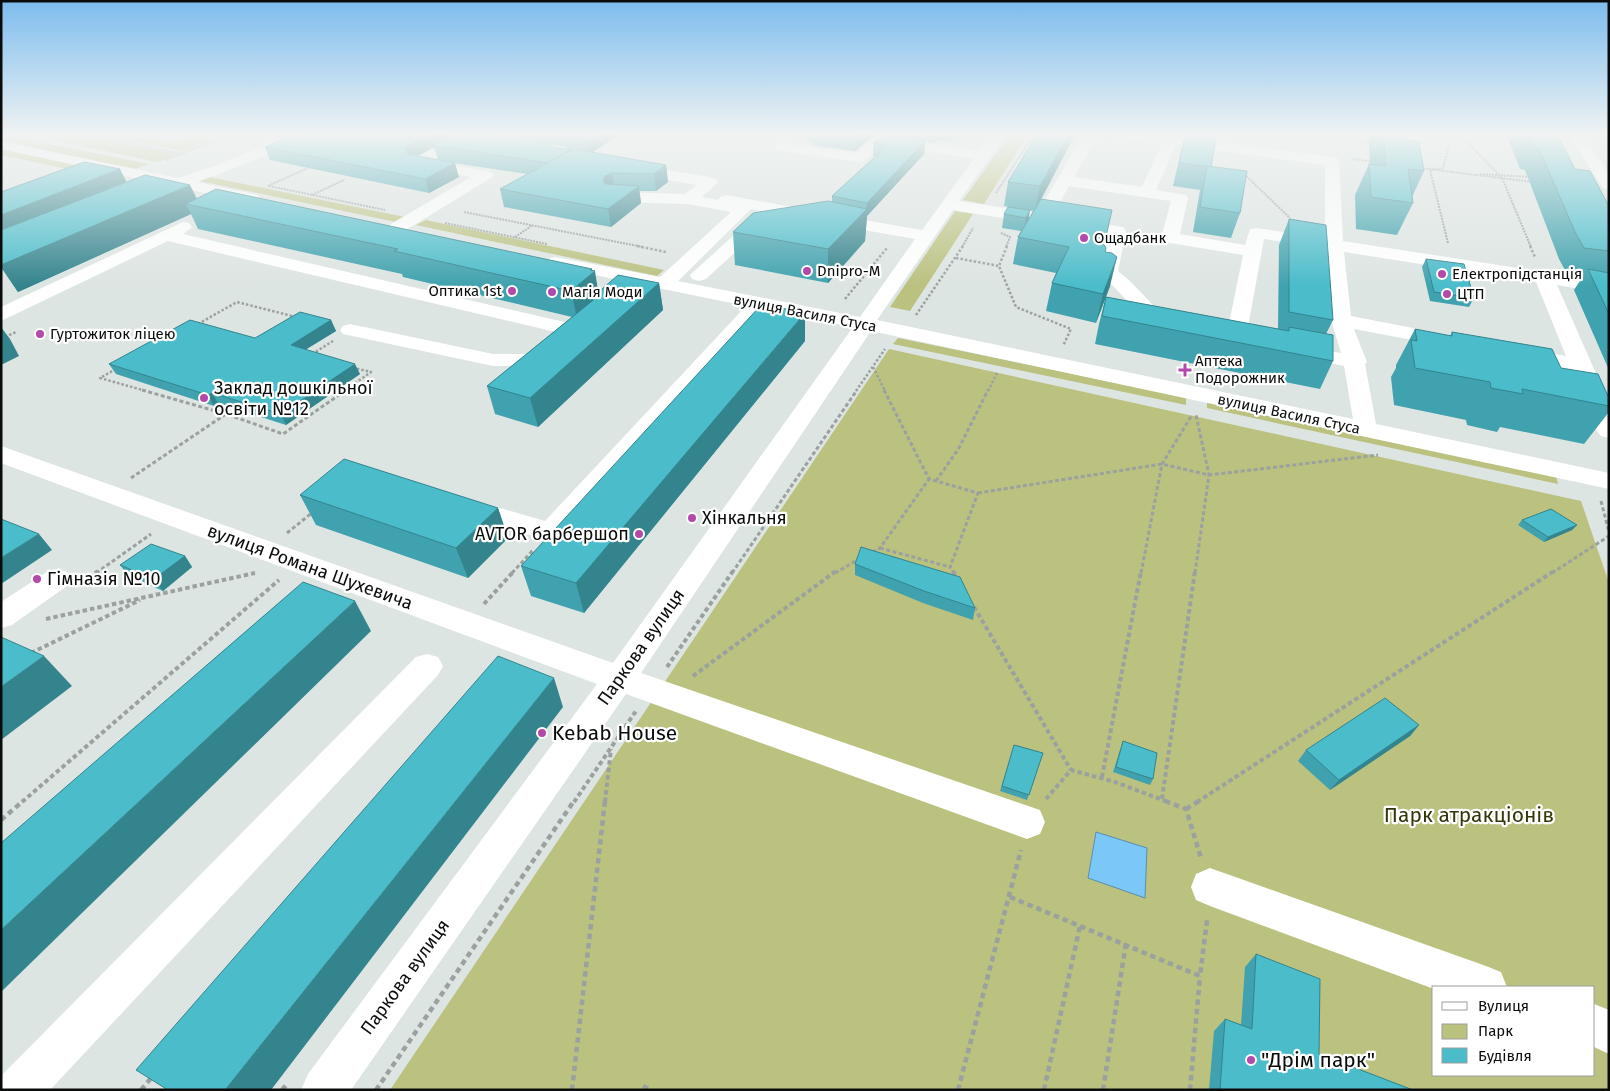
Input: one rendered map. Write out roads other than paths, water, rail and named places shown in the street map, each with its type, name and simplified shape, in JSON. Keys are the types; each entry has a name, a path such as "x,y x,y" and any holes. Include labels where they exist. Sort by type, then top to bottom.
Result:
{"street":[{"path":"149,195 174,184"},
{"path":"187,184 273,203"},
{"path":"385,227 420,226 474,184"},
{"path":"692,197 708,184"},
{"name":"Паркова вулиця","path":"324,1090 619,679 877,335 927,236 964,184"},
{"path":"1042,219 1062,184"},
{"path":"1089,184 1180,198 1170,238 1252,251"},
{"path":"1147,193 1151,184"},
{"path":"1333,184 1334,245 1341,320 1356,362 1364,412 1364,430"},
{"path":"218,210 245,197"},
{"path":"615,197 692,197 927,236"},
{"path":"663,284 743,210 692,197"},
{"path":"950,205 1117,231 1108,272 1124,286 1161,326 1180,329"},
{"path":"5,313 201,218"},
{"path":"685,289 740,239 847,222"},
{"path":"1236,339 1256,232 1609,288"},
{"path":"166,235 576,331"},
{"name":"вулиця Василя Стуса","path":"545,252 634,278 759,304 877,335 1364,430 1604,490"},
{"path":"350,330 493,360 526,360 548,354 634,278"},
{"path":"1544,278 1581,365 1604,410 1609,431"},
{"path":"446,501 550,532 759,304"},
{"path":"1,335 36,318 5,313"},
{"path":"1341,320 1466,344"},
{"path":"1282,348 1356,362"},
{"path":"1504,351 1581,365"},
{"name":"вулиця Романа Шухевича","path":"1,454 619,679 1027,822"},
{"path":"1,617 68,582"},
{"path":"19,1090 427,666"},
{"path":"1210,887 1483,986"},
{"path":"1595,1026 1609,1032"}],"water":[{"path":"1096,832 1147,848 1145,898 1088,878"}],"place":[{"name":"Ощадбанк","path":"1084,238"},
{"name":"Dnipro-M","path":"807,271"},
{"name":"Електропідстанція","path":"1442,274"},
{"name":"Оптика 1st","path":"512,291"},
{"name":"Магія Моди","path":"552,292"},
{"name":"ЦТП","path":"1447,294"},
{"name":"Гуртожиток ліцею","path":"40,334"},
{"name":"Аптека Подорожник","path":"1185,370"},
{"name":"Заклад дошкільної освіти №12","path":"204,398"},
{"name":"Хінкальня","path":"692,518"},
{"name":"AVTOR барбершоп","path":"639,534"},
{"name":"Гімназія №10","path":"37,579"},
{"name":"Kebab House","path":"542,733"},
{"name":"\"Дрім парк\"","path":"1251,1060"}],"park label":[{"name":"Парк атракціонів","path":"1469,815"}]}
